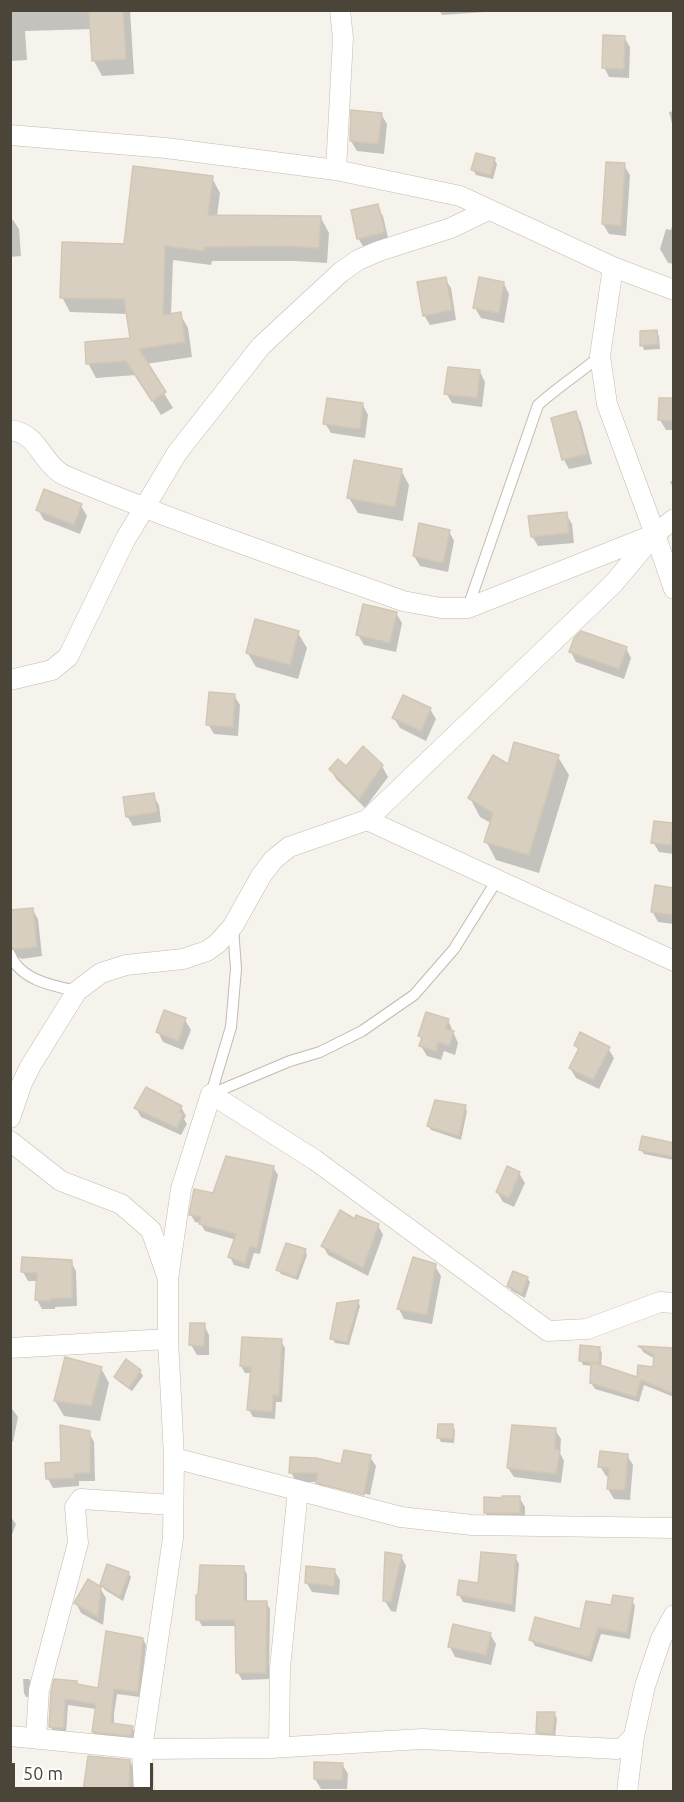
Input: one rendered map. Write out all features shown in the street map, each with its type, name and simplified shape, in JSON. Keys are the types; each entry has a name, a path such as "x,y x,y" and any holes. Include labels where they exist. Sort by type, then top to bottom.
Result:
{"street":[{"path":"336,170 343,38 340,10"},
{"path":"10,135 166,148 336,170 460,196 613,267 674,290"},
{"path":"10,680 52,670 68,657 125,540 177,453 261,346 341,272 358,260 379,250 451,228 488,210"},
{"path":"613,267 600,356 607,404 674,589"},
{"path":"10,430 22,431 30,436 47,462 60,474 144,508 403,601 441,608 468,608 655,534"},
{"path":"10,1118 31,1065 76,991 101,973 126,965 183,959 207,951 218,943 232,926 273,860 289,847 367,820 613,584 655,534 674,519"},
{"path":"367,820 674,961"},
{"path":"144,1791 142,1749 173,1538 174,1458 168,1339 168,1279 181,1189 211,1094 315,1160 548,1331 586,1329 660,1302 674,1303"},
{"path":"10,1141 62,1181 121,1204 150,1230 168,1279"},
{"path":"10,1348 168,1339"},
{"path":"174,1458 401,1517 472,1525 674,1528"},
{"path":"279,1747 280,1668 298,1490"},
{"path":"36,1738 39,1690 78,1543 75,1507 81,1499 174,1505"},
{"path":"627,1791 634,1736 645,1686 661,1639 674,1615"},
{"path":"10,1736 142,1749 279,1747 422,1739 617,1749 624,1747 634,1736"}],"lane":[{"path":"468,608 538,405 600,356"},
{"path":"211,1094 290,1061 320,1052 362,1031 414,995 454,949 497,880"},
{"path":"211,1094 231,1027 236,969 232,926"},
{"path":"10,954 18,966 37,980 76,991"}],"building":[{"path":"89,10 123,10 126,59 92,61"},
{"path":"603,35 625,36 624,69 602,68"},
{"path":"351,110 382,113 378,144 350,141"},
{"path":"476,153 495,158 491,175 471,170"},
{"path":"606,162 625,163 621,226 602,224"},
{"path":"133,166 213,176 208,215 321,216 319,248 204,247 204,251 165,246 163,315 181,312 185,342 139,349 166,392 152,401 126,361 86,364 85,342 130,338 124,299 60,298 62,242 124,244"},
{"path":"378,204 385,232 357,239 351,210"},
{"path":"446,277 452,310 423,316 417,282"},
{"path":"479,277 504,282 499,313 473,308"},
{"path":"657,330 658,344 640,346 640,331"},
{"path":"448,367 480,370 477,398 444,394"},
{"path":"327,398 363,403 360,429 323,424"},
{"path":"659,398 674,398 674,421 658,420"},
{"path":"576,411 587,454 562,460 551,418"},
{"path":"354,460 402,469 395,507 347,498"},
{"path":"44,489 82,504 74,525 36,510"},
{"path":"567,512 569,533 531,537 528,516"},
{"path":"419,523 450,530 443,563 413,556"},
{"path":"363,604 397,612 390,643 356,635"},
{"path":"255,619 299,631 290,665 246,653"},
{"path":"581,631 627,647 619,669 569,652 574,638"},
{"path":"209,692 235,694 233,727 206,725"},
{"path":"403,695 431,708 421,731 392,718"},
{"path":"514,742 559,755 529,855 484,842 493,813 468,798 493,755 508,764"},
{"path":"363,746 383,765 359,799 329,769 338,759 346,766"},
{"path":"154,793 157,812 126,817 123,797"},
{"path":"654,821 673,823 671,845 651,843"},
{"path":"655,885 674,888 674,915 651,912"},
{"path":"33,908 37,947 15,949 10,947 10,910"},
{"path":"164,1010 186,1018 178,1041 156,1032"},
{"path":"426,1012 449,1019 446,1029 454,1031 449,1046 438,1042 436,1051 419,1046 422,1037 418,1036"},
{"path":"580,1032 610,1047 593,1080 569,1068 579,1048 574,1045"},
{"path":"146,1087 182,1106 179,1112 183,1114 177,1128 134,1108"},
{"path":"435,1100 466,1105 459,1136 427,1126"},
{"path":"642,1136 674,1143 674,1157 639,1150"},
{"path":"226,1156 274,1166 257,1248 250,1246 245,1263 228,1257 236,1234 199,1224 201,1217 189,1215 194,1189 213,1193"},
{"path":"507,1166 520,1172 509,1198 496,1192"},
{"path":"340,1210 355,1219 356,1215 379,1224 363,1268 321,1246"},
{"path":"286,1243 306,1249 296,1277 276,1270"},
{"path":"22,1257 72,1260 72,1298 51,1298 51,1301 35,1300 37,1273 21,1272"},
{"path":"413,1257 436,1264 427,1315 397,1309"},
{"path":"513,1271 528,1277 522,1294 507,1286"},
{"path":"359,1300 347,1342 330,1339 337,1303"},
{"path":"190,1323 205,1323 204,1346 189,1345"},
{"path":"242,1337 282,1339 279,1396 273,1395 272,1412 247,1410 251,1367 240,1366"},
{"path":"580,1345 600,1347 599,1363 579,1361"},
{"path":"638,1346 674,1348 674,1394 641,1380 636,1397 590,1383 591,1362 637,1377 638,1365 653,1367 654,1355"},
{"path":"65,1357 102,1367 91,1406 54,1401"},
{"path":"126,1359 141,1370 129,1388 114,1377"},
{"path":"438,1424 453,1424 453,1439 437,1438"},
{"path":"60,1425 90,1431 90,1473 74,1473 74,1478 46,1479 45,1463 61,1462"},
{"path":"512,1425 556,1428 555,1449 560,1450 556,1474 507,1468"},
{"path":"344,1450 371,1455 364,1495 316,1483 318,1473 289,1473 290,1457 316,1458 341,1464"},
{"path":"600,1451 628,1454 625,1490 607,1489 609,1468 598,1467"},
{"path":"502,1496 520,1496 520,1513 484,1513 484,1497 502,1498"},
{"path":"385,1552 402,1555 391,1602 383,1601"},
{"path":"481,1552 516,1555 512,1605 457,1595 459,1580 478,1583"},
{"path":"107,1564 129,1572 120,1597 100,1585"},
{"path":"200,1565 244,1566 244,1601 267,1601 266,1673 236,1673 235,1620 196,1620 196,1595 198,1595"},
{"path":"306,1566 335,1569 334,1586 305,1583"},
{"path":"88,1579 101,1587 98,1617 74,1603"},
{"path":"613,1595 633,1598 627,1633 598,1628 589,1657 529,1640 535,1617 580,1629 586,1601 611,1605"},
{"path":"453,1624 491,1633 486,1655 448,1647"},
{"path":"106,1631 143,1638 138,1692 114,1689 111,1723 133,1726 131,1736 92,1732 96,1704 65,1699 64,1728 49,1727 54,1679 77,1681 77,1684 98,1688"},
{"path":"537,1712 555,1712 553,1734 536,1733"},
{"path":"88,1756 130,1760 129,1791 83,1791"},
{"path":"314,1762 343,1763 342,1780 314,1779"}]}
